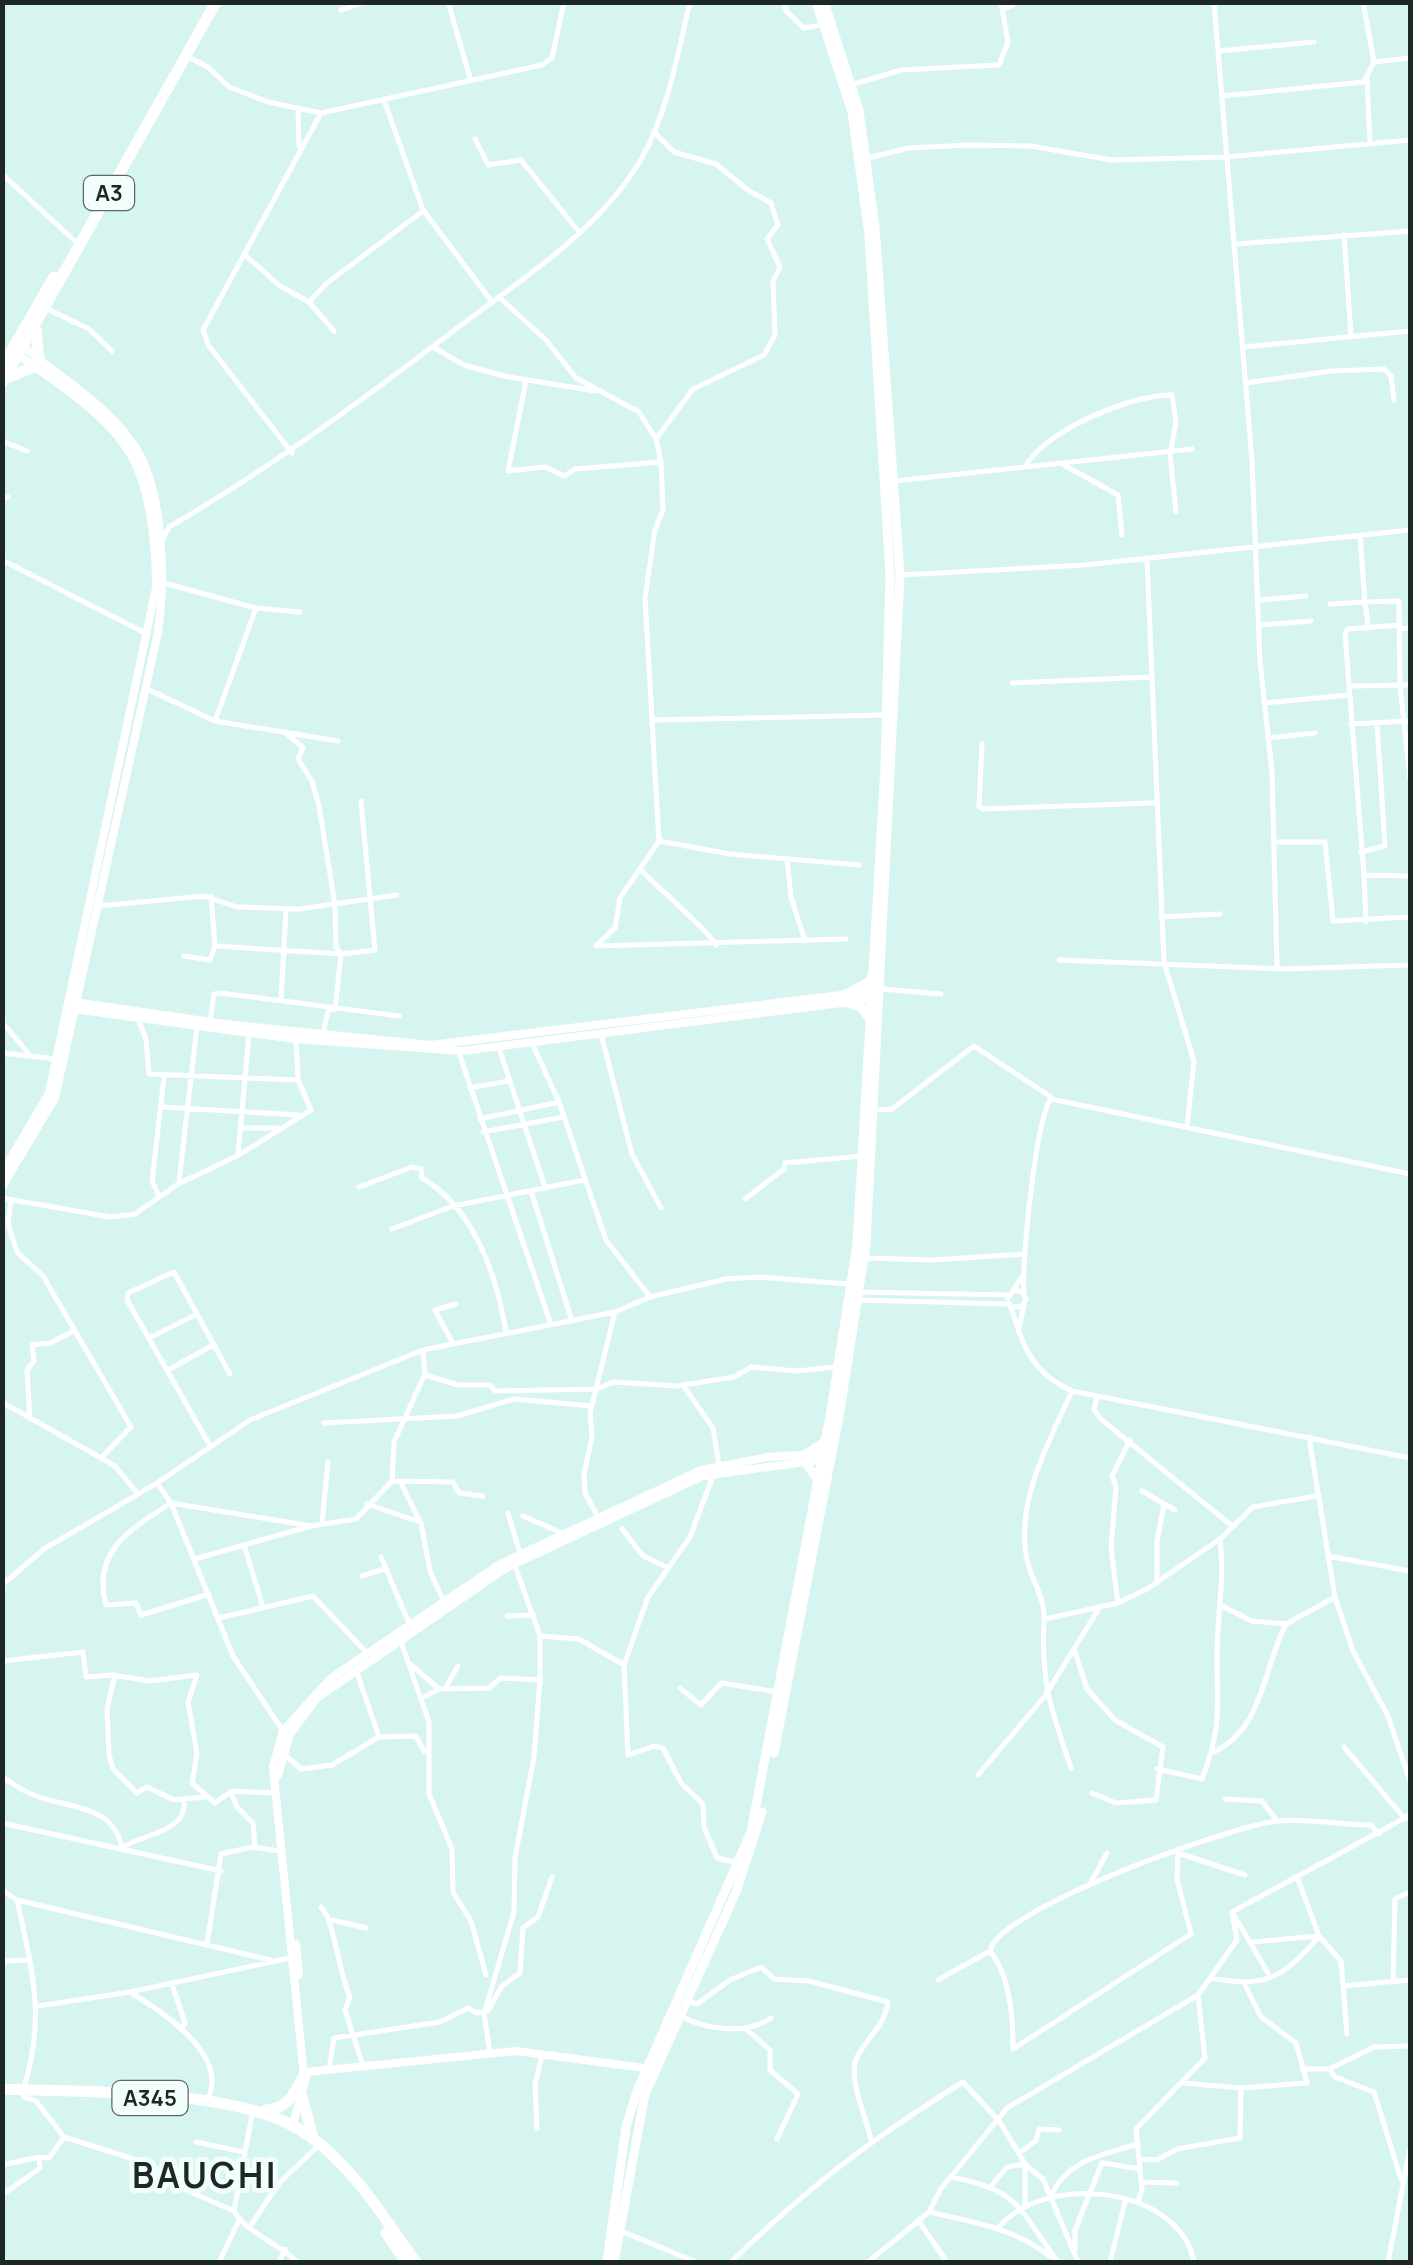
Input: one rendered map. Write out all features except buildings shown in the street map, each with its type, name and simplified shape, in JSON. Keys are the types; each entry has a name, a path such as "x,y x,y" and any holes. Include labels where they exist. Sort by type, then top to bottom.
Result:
{"highway":[{"name":"A3","path":"18,348 45,308 207,2"},
{"name":"A3","path":"3,377 216,2"},
{"path":"3,377 37,364 36,324"},
{"path":"251,2111 282,2107 305,2073"},
{"name":"A345","path":"2,2093 206,2101 251,2111 287,2125 358,2181 416,2262"},
{"name":"A345","path":"24,2094 251,2111"},
{"path":"302,2098 307,2126 317,2146"},
{"name":"A345","path":"317,2146 352,2186 406,2262"}],"main road":[{"path":"610,2262 626,2127 645,2068 740,1863 760,1792 817,1482 826,1456 838,1367 864,1258 887,803 895,482 875,228 852,112 816,2"},
{"path":"610,2262 640,2114 756,1836 856,1292 862,1156 872,1022 878,994 874,971 887,803 886,714 895,575 859,110 824,2"},
{"path":"872,1022 862,1007 846,998 868,982 874,971"},
{"path":"817,1482 805,1458 826,1440"}],"street":[{"path":"341,10 365,2"},
{"path":"448,2 470,78"},
{"path":"186,56 208,68 228,87 298,110 321,113 470,78 535,68 552,58 564,2"},
{"path":"160,544 169,527 292,453 500,298 580,232 628,180 654,132 690,2"},
{"path":"784,2 786,11 804,28 824,24"},
{"path":"851,85 901,70 999,65 1008,42 1001,2"},
{"path":"1001,2 1007,8 1018,2"},
{"path":"1363,2 1374,62 1367,80 1370,144"},
{"path":"1216,3 1244,347 1264,703 1276,842 1276,967"},
{"path":"1218,50 1314,42"},
{"path":"1374,62 1410,58"},
{"path":"1222,96 1367,80"},
{"path":"384,100 423,210 492,302"},
{"path":"298,110 300,149"},
{"path":"292,453 204,336 204,324 321,113"},
{"path":"654,132 674,152 716,164 749,192 765,196 778,220 776,233 766,239 780,266 774,281 775,335 764,355 693,390 656,439"},
{"path":"475,140 488,165 521,160 580,232"},
{"path":"860,159 910,148 968,145 1031,146 1111,160 1227,157 1410,140"},
{"path":"2,174 77,243"},
{"path":"309,302 327,282 423,210"},
{"path":"1236,244 1410,232"},
{"path":"1344,235 1351,335"},
{"path":"244,256 280,286 309,302 334,331"},
{"path":"500,298 546,340 576,378 639,412 656,439 661,462 663,510 655,528 645,598 659,841 620,898 615,928 596,946 846,939"},
{"path":"45,308 89,329 112,350"},
{"path":"1244,347 1410,331"},
{"path":"432,347 464,365 526,381 602,392"},
{"path":"2,1173 42,1112 72,1005 164,582 156,521 140,456 113,427 18,348"},
{"path":"1246,383 1330,371 1384,369 1392,376 1394,400"},
{"path":"526,381 508,471 545,467 564,476 575,468 661,462"},
{"path":"1025,468 1035,453 1093,418 1130,401 1172,396 1176,404 1170,454 1176,512"},
{"path":"2,1186 51,1108 145,688 153,636 156,578 148,518 136,466 113,427"},
{"path":"2,441 27,450"},
{"path":"895,482 1192,450"},
{"path":"1061,464 1082,472 1118,496 1122,534"},
{"path":"156,521 169,527"},
{"path":"895,575 1147,559 1410,530"},
{"path":"1360,536 1368,626"},
{"path":"1147,559 1154,803 1164,962 1194,1061 1187,1127"},
{"path":"2,560 153,636"},
{"path":"164,582 256,608 300,612"},
{"path":"1260,600 1306,596"},
{"path":"1330,604 1398,599 1400,685 1408,721 1410,779"},
{"path":"215,722 256,608"},
{"path":"1260,624 1312,621"},
{"path":"1366,922 1346,631 1368,626 1410,628"},
{"path":"1012,683 1151,677"},
{"path":"1349,686 1410,685"},
{"path":"145,688 215,722 338,742"},
{"path":"1264,703 1349,694"},
{"path":"654,720 886,714"},
{"path":"1351,724 1408,721"},
{"path":"1361,852 1385,846 1377,724"},
{"path":"1268,738 1315,733"},
{"path":"288,735 303,748 298,758 320,806 335,905 336,948 341,954 335,1009"},
{"path":"982,744 982,809 1154,803"},
{"path":"215,946 341,954 375,950 361,801"},
{"path":"659,841 858,866"},
{"path":"1276,842 1324,842 1331,919 1366,922 1410,917"},
{"path":"787,859 791,897 805,942"},
{"path":"642,870 690,921 711,934 716,945"},
{"path":"1364,876 1410,876"},
{"path":"96,906 211,896 237,907 286,910 397,895"},
{"path":"184,956 210,960 215,946 211,896"},
{"path":"280,1000 286,910"},
{"path":"1161,917 1220,914"},
{"path":"1059,960 1276,967 1410,965"},
{"path":"79,988 93,1008 138,1018 296,1039 458,1050 846,998"},
{"path":"210,1022 214,994 399,1016"},
{"path":"72,1005 431,1046 878,994 940,994"},
{"path":"71,1028 93,1008"},
{"path":"323,1034 328,1011 335,1009"},
{"path":"138,1018 146,1040 146,1072 244,1081 298,1080"},
{"path":"2,1022 29,1054"},
{"path":"178,1184 197,1026"},
{"path":"600,1031 613,1067 632,1154 661,1208"},
{"path":"238,1156 249,1034"},
{"path":"2,1198 110,1216 135,1214 178,1184 238,1156 311,1110 298,1080 296,1039"},
{"path":"531,1040 559,1102 606,1240 650,1297"},
{"path":"498,1044 545,1187"},
{"path":"873,1110 892,1109 974,1046 1048,1096 1068,1102"},
{"path":"458,1050 551,1325"},
{"path":"2,1053 56,1058"},
{"path":"159,1196 152,1182 164,1076"},
{"path":"470,1088 508,1081"},
{"path":"1018,1331 1044,1110 1051,1099 1410,1174"},
{"path":"480,1119 559,1102"},
{"path":"162,1107 302,1116"},
{"path":"483,1132 563,1117"},
{"path":"241,1128 282,1128"},
{"path":"745,1199 784,1169 785,1163 862,1156"},
{"path":"359,1186 417,1166 422,1178 453,1206 484,1250 506,1332"},
{"path":"392,1229 453,1206 584,1180"},
{"path":"531,1191 572,1321"},
{"path":"12,1200 8,1224 17,1252 43,1276 130,1426 102,1457"},
{"path":"864,1258 932,1260 1025,1254"},
{"path":"209,1444 126,1296 168,1271 174,1272 230,1374"},
{"path":"1022,1275 1009,1304 1032,1364 1045,1377 1072,1390 1410,1458"},
{"path":"2,1585 44,1549 157,1483 209,1444 256,1417 452,1342 615,1312 650,1297 726,1279 760,1277 856,1292 1024,1305"},
{"path":"856,1292 1024,1293"},
{"path":"452,1342 436,1310 456,1304"},
{"path":"598,1517 584,1487 592,1406 615,1312"},
{"path":"150,1338 195,1315"},
{"path":"30,1419 27,1370 34,1361 32,1345 50,1344 74,1330"},
{"path":"170,1369 213,1345"},
{"path":"392,1481 394,1442 425,1374 424,1350"},
{"path":"677,1386 734,1377 751,1366 797,1371 838,1367"},
{"path":"425,1374 458,1385 490,1385 494,1390 596,1389 614,1382 677,1386 687,1388 692,1404 711,1424 716,1469 690,1537 648,1598 624,1665 628,1755 654,1746 664,1748 681,1782 703,1804 704,1827 717,1858 740,1863"},
{"path":"1071,1768 1045,1696 1041,1651 1045,1618 1026,1557 1029,1496 1072,1390"},
{"path":"1097,1396 1095,1412 1232,1526"},
{"path":"324,1424 404,1416 458,1416 514,1399 592,1406"},
{"path":"2,1402 102,1457 138,1494"},
{"path":"1310,1438 1335,1597 1353,1651 1388,1716 1410,1781"},
{"path":"1118,1603 1110,1548 1116,1487 1112,1476 1130,1440"},
{"path":"287,2125 305,2073 274,1767 284,1731 310,1696 443,1600 521,1554 674,1479 716,1469 826,1456"},
{"path":"322,1525 328,1462"},
{"path":"287,2125 302,2098 305,2073 278,1794 283,1752 310,1705 461,1595 716,1469"},
{"path":"194,1559 245,1548 311,1526 356,1519 392,1481 454,1482 459,1492 483,1496"},
{"path":"400,1481 411,1510 421,1522 430,1570 443,1600"},
{"path":"157,1483 172,1503 233,1656 284,1731"},
{"path":"1142,1491 1175,1510"},
{"path":"1045,1618 1118,1603 1220,1539 1253,1507 1318,1496"},
{"path":"208,1594 141,1615 136,1604 105,1604 102,1583 113,1544 172,1503 311,1526"},
{"path":"367,1504 421,1522"},
{"path":"1157,1582 1157,1541 1164,1505"},
{"path":"508,1513 521,1554"},
{"path":"523,1516 563,1534"},
{"path":"622,1529 643,1556 668,1568"},
{"path":"1157,1769 1202,1780 1211,1753 1220,1714 1216,1657 1225,1575 1220,1539"},
{"path":"245,1548 262,1607"},
{"path":"1328,1556 1410,1571"},
{"path":"381,1557 409,1623"},
{"path":"490,2053 484,2014 514,1912 515,1858 534,1757 540,1680 540,1636 515,1566"},
{"path":"362,1576 384,1569"},
{"path":"219,1618 316,1597 366,1652"},
{"path":"1220,1605 1252,1621 1286,1624 1335,1597"},
{"path":"978,1776 1045,1696 1098,1610"},
{"path":"507,1616 534,1615"},
{"path":"1211,1753 1239,1737 1267,1682 1286,1624"},
{"path":"540,1636 588,1643 624,1665"},
{"path":"400,1640 429,1725 428,1794 452,1849 453,1892 471,1920 486,1975"},
{"path":"1074,1649 1088,1689 1116,1720 1163,1747 1157,1769 1156,1800 1116,1803 1092,1793"},
{"path":"2,1661 83,1652 85,1676 115,1675 150,1681 182,1674 198,1676 188,1702 198,1754 190,1777 205,1797 215,1802 231,1792 274,1792"},
{"path":"408,1662 442,1689"},
{"path":"442,1689 458,1666"},
{"path":"356,1670 378,1737"},
{"path":"115,1675 106,1716 113,1769 137,1793 147,1787 184,1801 205,1797"},
{"path":"421,1698 442,1689 489,1688 501,1678 540,1680"},
{"path":"680,1688 700,1705 721,1682 778,1692"},
{"path":"283,1752 300,1770 328,1766 378,1737 413,1734 426,1754"},
{"path":"1232,1912 1408,1817 1344,1748"},
{"path":"2,1777 33,1795 106,1816 118,1828 122,1848"},
{"path":"206,1945 221,1854 257,1846 254,1823 237,1807 231,1792"},
{"path":"1225,1799 1262,1801 1277,1821"},
{"path":"122,1848 162,1832 182,1814 184,1801"},
{"path":"938,1980 990,1950 994,1937 1021,1916 1090,1884 1226,1833 1277,1821 1371,1826 1379,1834"},
{"path":"2,1823 221,1871"},
{"path":"252,1847 280,1850"},
{"path":"1090,1884 1107,1853"},
{"path":"1178,1853 1245,1876"},
{"path":"990,1950 1001,1965 1013,2012 1013,2049 1191,1934 1177,1878 1178,1853"},
{"path":"484,2014 506,1982 520,1973 523,1928 538,1917 552,1877"},
{"path":"1298,1879 1319,1936 1341,1961 1347,2034"},
{"path":"2,1890 16,1900 270,1960"},
{"path":"1394,1981 1395,1899 1410,1892"},
{"path":"16,1900 38,2006 34,2056 24,2094 36,2101 64,2137 152,2165 168,2182 234,2211"},
{"path":"321,1907 332,1920 337,1964 350,1997 345,2010 363,2066"},
{"path":"1232,1912 1268,1973"},
{"path":"868,2262 929,2212 951,2178 1017,2100 1198,1995 1237,1940 1232,1912"},
{"path":"332,1920 366,1928"},
{"path":"1253,1942 1319,1936"},
{"path":"1211,1978 1245,1985 1268,1973 1286,1972 1298,1965 1319,1936"},
{"path":"38,2006 130,1992 292,1958"},
{"path":"2,1961 30,1960"},
{"path":"686,2001 697,2004 730,1980 761,1967 774,1979 810,1981 888,2002 885,2022 856,2058 854,2079 871,2139"},
{"path":"1343,1986 1410,1980"},
{"path":"172,1983 185,2023 182,2028"},
{"path":"1183,2084 1241,2088 1306,2084 1296,2044 1260,2017 1245,1985"},
{"path":"130,1992 182,2028 208,2062 213,2087 206,2101"},
{"path":"1138,2202 1142,2182 1136,2129 1205,2058 1198,1995"},
{"path":"329,2069 334,2038 374,2036 408,2024 440,2022 468,2008 484,2014"},
{"path":"679,2015 706,2026 746,2029 771,2018"},
{"path":"746,2029 770,2050 770,2070 798,2094 776,2138"},
{"path":"1302,2068 1329,2069 1374,2047 1410,2046"},
{"path":"305,2073 490,2053 543,2052 645,2068"},
{"path":"536,2130 535,2084 543,2052"},
{"path":"1329,2069 1335,2077 1374,2092 1401,2180"},
{"path":"731,2262 814,2182 871,2139 962,2082 1000,2122 1025,2164 1052,2194 1061,2231 1079,2258"},
{"path":"1140,2159 1157,2160 1176,2149 1240,2138 1241,2088"},
{"path":"251,2111 234,2211 238,2220 285,2249 297,2262"},
{"path":"1019,2152 1034,2144 1039,2129 1058,2130"},
{"path":"2,2165 48,2158 64,2137"},
{"path":"196,2142 244,2152"},
{"path":"1052,2194 1066,2171 1138,2144"},
{"path":"251,2225 280,2182 317,2146"},
{"path":"1388,2262 1410,2149"},
{"path":"2,2196 38,2170 39,2157"},
{"path":"1099,2160 1140,2169"},
{"path":"1079,2258 1075,2230 1093,2195 1099,2160"},
{"path":"992,2185 1007,2167 1025,2164"},
{"path":"1023,2208 1025,2164"},
{"path":"951,2178 992,2185 1023,2208 1057,2262"},
{"path":"1142,2182 1176,2183"},
{"path":"1000,2227 1023,2208 1052,2194 1138,2202 1156,2208 1179,2232 1194,2262"},
{"path":"1110,2262 1125,2202"},
{"path":"929,2212 1000,2227 1032,2242 1057,2262"},
{"path":"918,2218 947,2262"},
{"path":"219,2262 238,2220"},
{"path":"618,2230 696,2262"},
{"path":"279,2262 285,2249"}],"district":[{"name":"BAUCHI","path":"205,2176"}]}
